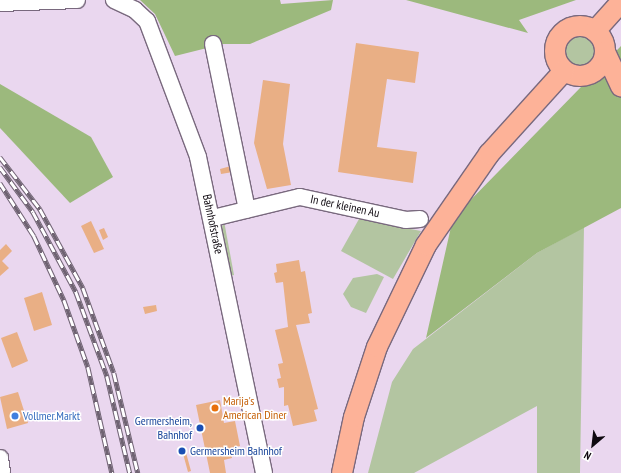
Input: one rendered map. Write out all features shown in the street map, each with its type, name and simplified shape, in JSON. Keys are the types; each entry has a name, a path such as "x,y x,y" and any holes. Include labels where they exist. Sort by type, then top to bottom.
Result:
{"main road":[{"path":"595,31 621,2"},
{"path":"605,52 600,66 590,73 579,76 564,71 554,50 560,35 581,26 595,31 605,52 621,87"},
{"path":"342,473 354,417 377,348 426,246 489,154 564,71"},
{"path":"590,73 621,87"}],"street":[{"path":"0,3 77,0"},
{"name":"Bahnhofstraße","path":"114,0 135,10 147,21 155,37 198,157 213,218 264,473"},
{"path":"213,44 247,210"},
{"name":"In der kleinen Au","path":"213,218 300,197 406,220 420,219"},
{"path":"0,458 2,473"}],"green space":[{"path":"140,0 280,0 281,4 333,0 331,10 250,44 223,44 175,56 155,14"},
{"path":"406,0 576,0 519,20 528,33"},
{"path":"577,34 583,34 587,35 594,41 597,51 596,58 590,65 583,68 577,68 573,67 566,61 563,54 563,48 564,44 570,37"},
{"path":"621,46 621,208 537,253 426,338 453,218"},
{"path":"0,84 91,137 113,177 70,203 0,128"},
{"path":"359,219 421,231 393,279 341,251"},
{"path":"224,221 234,275 230,276 221,230"},
{"path":"584,227 580,473 537,473 537,406 414,473 368,473 392,382 413,349 537,253"},
{"path":"377,274 384,277 366,313 351,307 343,294 353,278"}],"building":[{"path":"356,43 419,52 415,83 387,79 377,147 417,152 413,183 338,172"},
{"path":"263,80 290,84 283,144 291,185 267,189 254,143"},
{"path":"231,166 233,172 221,174 220,169"},
{"path":"91,221 104,249 94,253 81,226"},
{"path":"104,228 108,237 103,240 99,230"},
{"path":"6,244 12,251 2,261 9,268 0,276 0,250"},
{"path":"299,260 301,272 305,271 312,313 308,314 310,323 296,325 318,409 314,410 317,421 293,426 288,405 284,406 284,387 279,388 277,379 281,378 278,364 283,363 275,330 288,327 283,282 276,283 274,273 277,272 276,264"},
{"path":"42,292 52,325 34,331 24,298"},
{"path":"156,305 157,311 145,314 143,307"},
{"path":"17,332 28,361 12,368 1,338"},
{"path":"18,392 28,423 7,429 0,397"},
{"path":"220,400 224,423 235,421 240,446 230,448 232,458 224,460 226,473 210,473 196,405"},
{"path":"185,449 191,471 188,472 182,450"}],"railway":[{"path":"0,157 40,209 83,288 114,373 138,473"},
{"path":"0,167 33,212 76,292 107,376 130,473"},
{"path":"0,183 34,236 64,300 88,367 112,473"}],"place":[{"name":"Marija's American Diner","path":"215,408"},
{"name":"Vollmer.Markt","path":"15,416"},
{"name":"Germersheim, Bahnhof","path":"200,428"},
{"name":"Germersheim Bahnhof","path":"182,451"}]}
